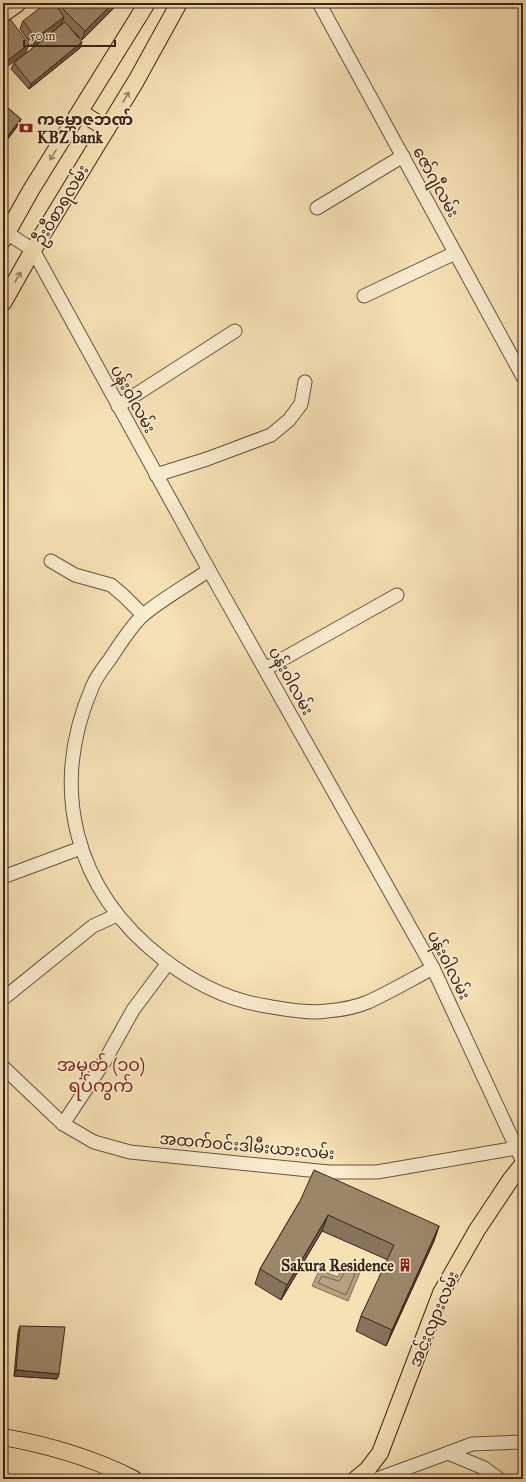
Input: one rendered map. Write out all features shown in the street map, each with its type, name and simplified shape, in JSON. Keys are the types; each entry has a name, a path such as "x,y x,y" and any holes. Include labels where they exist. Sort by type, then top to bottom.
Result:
{"highway":[{"path":"3,12 16,3"}],"main road":[{"name":"ဦးဝီစာရလမ်း","path":"5,237 147,3"},
{"name":"ဦးဝီစာရလမ်း","path":"3,303 33,250 136,81 179,3"},
{"path":"80,112 107,130"},
{"name":"အင်းလျားလမ်း","path":"368,1478 389,1431 441,1293 477,1230 523,1163"},
{"path":"3,1437 39,1443 68,1452 115,1469 134,1479"}],"street":[{"name":"ဇော်ဂျီလမ်း","path":"319,3 523,377"},
{"path":"317,208 403,156"},
{"name":"ပန်းဝါလမ်း","path":"5,237 33,250 156,475 433,968 523,1163"},
{"path":"364,296 455,253"},
{"path":"118,406 235,331"},
{"path":"156,475 207,459 271,435 289,420 301,404 305,382"},
{"path":"51,561 75,575 110,586 124,596 143,615"},
{"path":"209,570 143,615 127,633 94,683 79,725 71,770 73,814 81,848 97,886 117,915 151,950 168,963 215,993 243,1003 285,1009 325,1012 367,1002 433,968"},
{"path":"265,669 396,595"},
{"path":"3,877 81,848"},
{"path":"4,998 93,926 117,915"},
{"path":"63,1124 104,1062 133,1010 168,963"},
{"name":"အထက်ဝင်းဒါမီးယားလမ်း","path":"3,1066 63,1124 94,1142 130,1152 329,1172 377,1172 516,1148"},
{"path":"368,1478 472,1444 523,1442"},
{"path":"448,1453 484,1468 499,1479"}],"water":[{"path":"344,1263 361,1270 348,1301 312,1286 319,1270 338,1277"}],"building":[{"path":"46,3 54,3 64,17 36,38 23,21"},
{"path":"61,3 113,3 85,31 59,5"},
{"path":"10,19 29,44 3,64 3,24"},
{"path":"65,22 82,42 31,84 14,63"},
{"path":"3,104 21,119 6,138 3,135"},
{"name":"Sakura Residence","path":"314,1170 439,1226 392,1330 361,1316 394,1245 328,1215 287,1285 260,1269 300,1201"},
{"path":"20,1326 65,1327 59,1374 16,1370"}],"place":[{"name":"ကမ္ဘောဇဘဏ် KBZ bank","path":"26,128"},
{"name":"Sakura Residence","path":"405,1265"}],"district":[{"name":"အမှတ် (၁၀) ရပ်ကွက်","path":"101,1075"}]}
